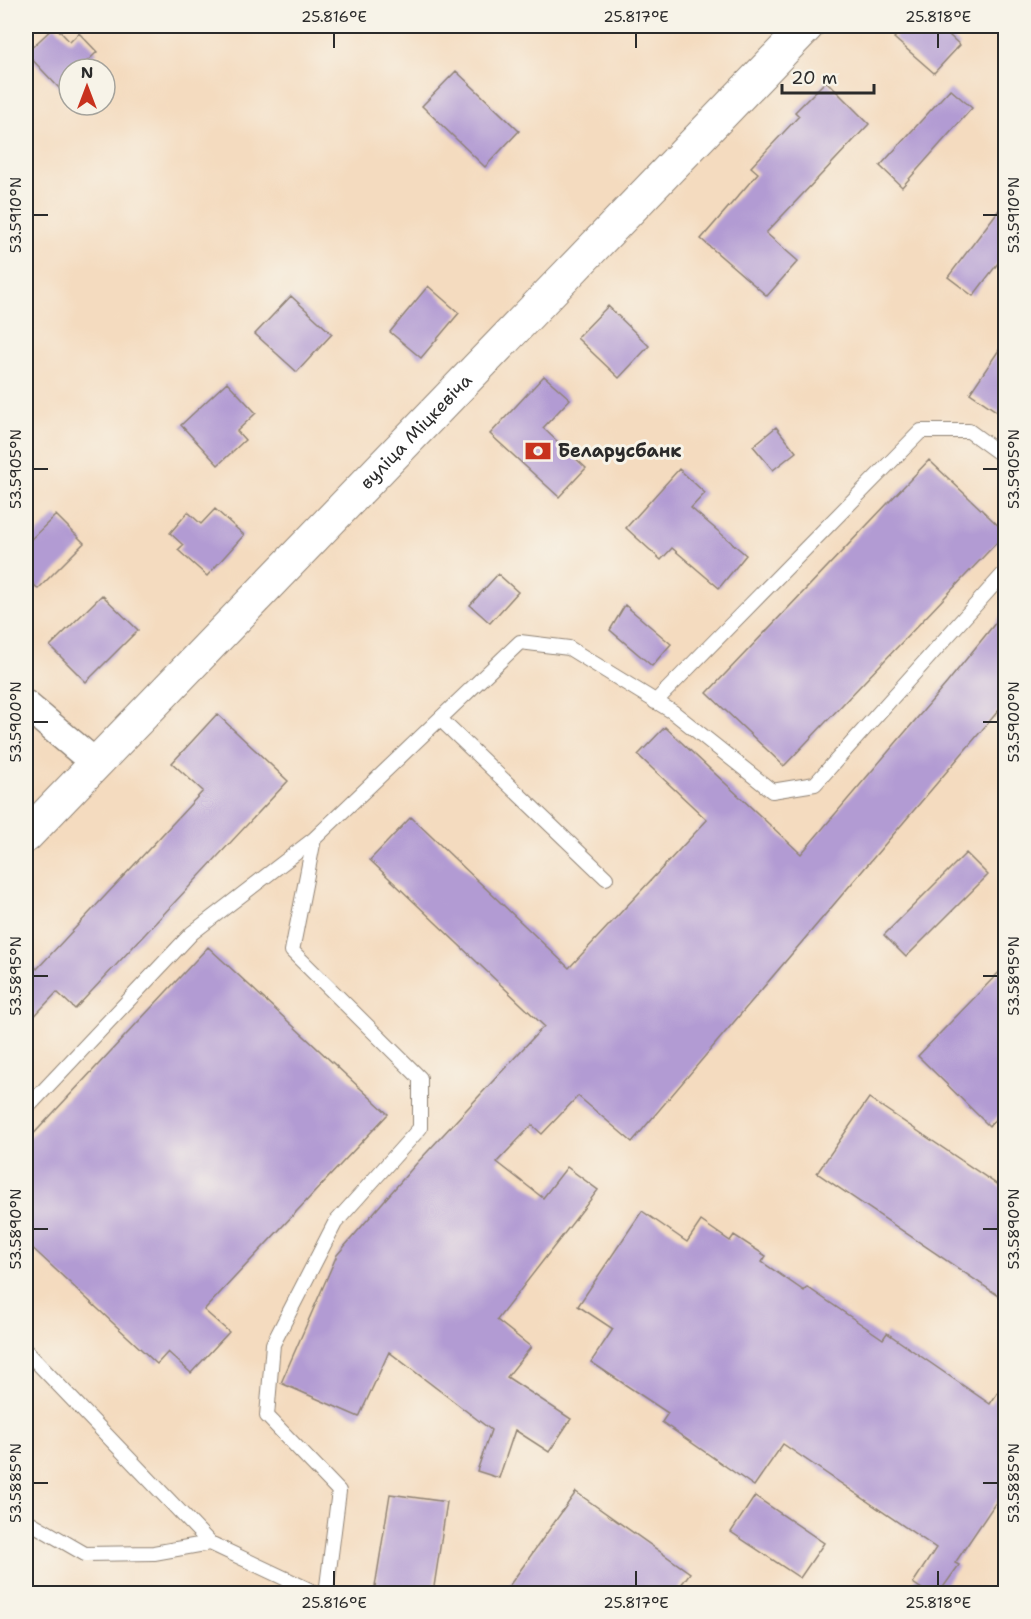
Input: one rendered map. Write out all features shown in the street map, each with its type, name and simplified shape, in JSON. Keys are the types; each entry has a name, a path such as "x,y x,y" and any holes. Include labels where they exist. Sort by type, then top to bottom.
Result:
{"street":[{"name":"вуліца Міцкевіча","path":"26,836 807,26"},
{"path":"26,705 95,763"}],"lane":[{"path":"655,702 921,431 969,431 1005,458"},
{"path":"26,1108 192,933 314,838 520,642 569,648 673,712 772,791 815,784 1005,571"},
{"path":"440,719 606,878"},
{"path":"314,838 292,951 420,1078 420,1128 335,1223 273,1344 267,1416 339,1491 326,1593"},
{"path":"26,1351 210,1543 318,1593"},
{"path":"26,1520 85,1554 153,1553 210,1543"}],"building":[{"path":"55,26 70,42 79,33 97,52 92,57 57,57 57,86 26,53"},
{"path":"905,26 939,26 960,45 934,73 894,38"},
{"path":"456,71 519,131 485,167 422,106"},
{"path":"826,81 869,124 766,233 798,261 767,296 701,239 758,173 751,167 799,116 795,112"},
{"path":"950,89 972,108 902,187 880,166"},
{"path":"1005,202 1005,254 973,296 948,277"},
{"path":"428,286 459,313 421,358 390,332"},
{"path":"291,296 332,334 297,372 255,334"},
{"path":"608,306 649,346 619,378 577,338"},
{"path":"1005,341 1005,417 970,393"},
{"name":"Беларусбанк","path":"544,376 570,399 543,428 586,468 559,497 490,434"},
{"path":"227,382 256,413 237,431 245,440 218,465 181,425"},
{"path":"776,427 796,452 773,470 753,446"},
{"path":"929,460 1005,534 784,766 707,693"},
{"path":"679,469 705,493 691,508 746,555 719,588 672,548 661,560 626,528"},
{"path":"215,509 244,535 207,576 178,550 183,545 170,533 188,512 201,524"},
{"path":"56,515 84,543 38,589 26,576 26,544"},
{"path":"498,574 518,592 490,623 470,605"},
{"path":"102,595 138,630 86,682 50,646"},
{"path":"625,605 671,644 652,666 610,630"},
{"path":"1005,611 1005,703 632,1142 578,1096 542,1134 532,1125 497,1162 543,1198 567,1167 598,1190 497,1320 531,1347 507,1377 571,1419 549,1452 515,1430 499,1478 477,1471 491,1430 389,1352 359,1417 281,1383 337,1255 416,1164 544,1026 370,860 411,817 569,968 707,820 638,755 665,727 801,854 947,683"},
{"path":"217,714 288,781 75,1009 57,992 26,1025 26,958 37,969 203,791 172,763"},
{"path":"966,853 988,875 906,957 884,935"},
{"path":"208,947 388,1114 204,1310 229,1332 191,1373 168,1352 157,1364 26,1242 26,1142"},
{"path":"1005,966 1005,1109 989,1126 918,1056"},
{"path":"869,1098 1005,1190 1005,1300 817,1173"},
{"path":"642,1211 687,1242 701,1221 730,1241 734,1235 766,1256 762,1262 804,1291 807,1287 883,1339 887,1333 990,1404 1005,1382 1005,1489 955,1563 959,1565 939,1593 928,1593 913,1583 936,1548 783,1444 754,1486 662,1422 668,1413 591,1362 613,1329 578,1306"},
{"path":"576,1492 690,1573 675,1593 504,1593"},
{"path":"390,1494 447,1502 433,1593 374,1593"},
{"path":"755,1496 824,1543 800,1578 731,1532"}],"place":[{"name":"Беларусбанк","path":"538,451"}]}
